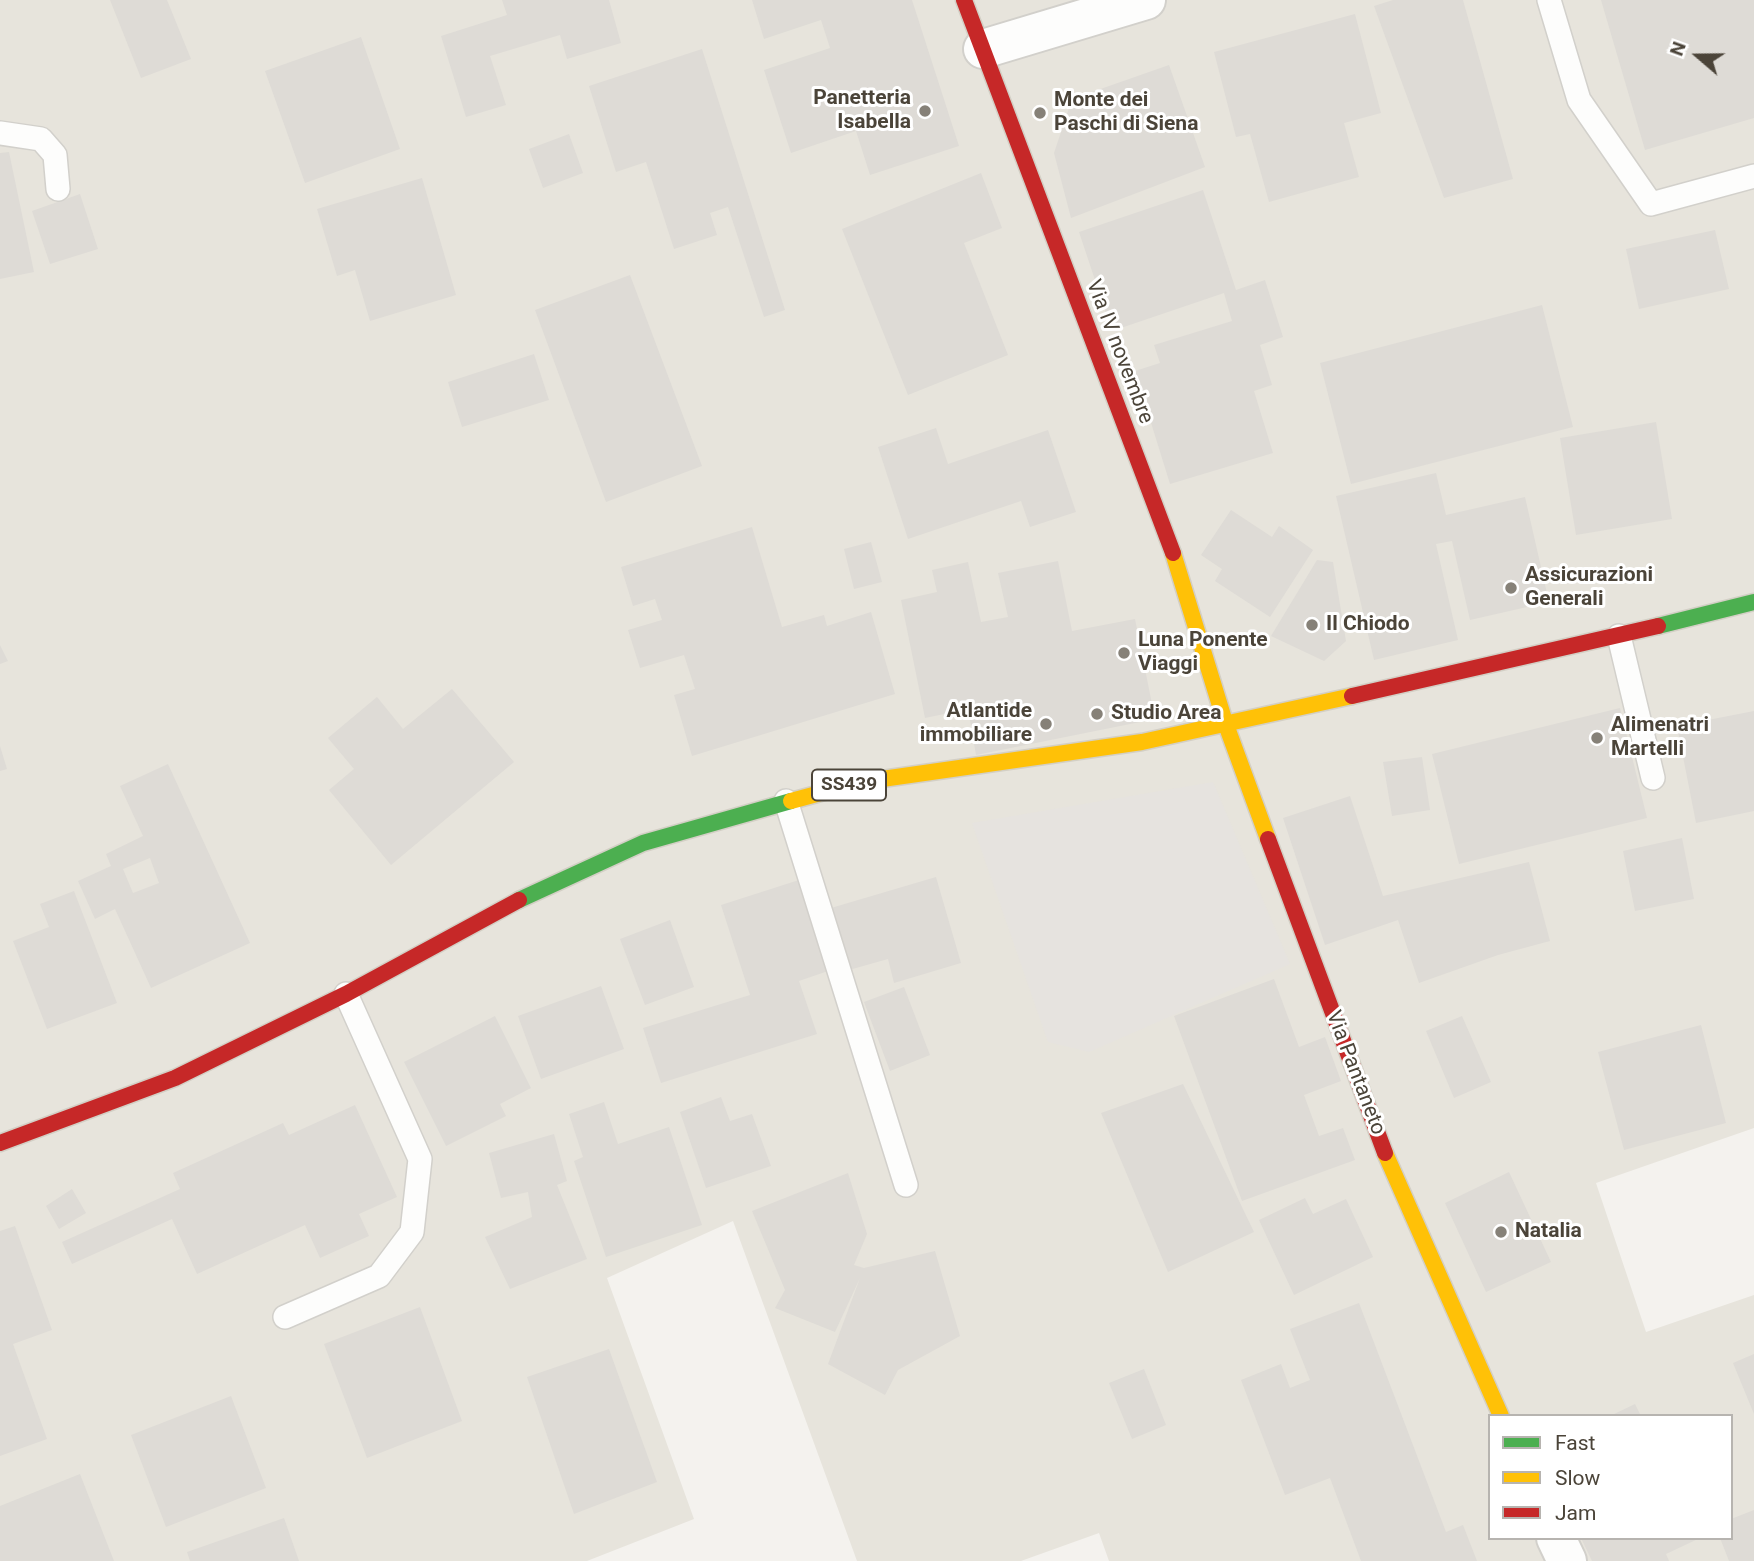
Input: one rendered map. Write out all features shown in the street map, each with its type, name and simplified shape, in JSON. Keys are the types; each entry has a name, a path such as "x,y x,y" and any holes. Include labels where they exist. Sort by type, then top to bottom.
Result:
{"main road":[{"name":"Via IV novembre","path":"964,0 1180,573 1224,722"},
{"name":"SS439","path":"0,1143 176,1078 346,994 520,899 643,843 861,782 1142,742 1619,636 1754,602"},
{"name":"Via Pantaneto","path":"1224,722 1391,1170 1501,1414"}],"street":[{"path":"983,49 1146,0"},
{"path":"1557,1540 1567,1561"}],"lane":[{"path":"1549,0 1579,100 1651,204 1754,176"},
{"path":"0,133 41,139 55,156 58,189"},
{"path":"1619,636 1653,778"},
{"path":"786,801 906,1185"},
{"path":"285,1318 379,1276 412,1232 419,1159 346,994"}],"shaded area":[{"path":"0,0 1754,0 1754,1128 1596,1183 1646,1332 1754,1295 1754,1561 1109,1561 1099,1533 1021,1561 857,1561 733,1221 607,1278 694,1519 587,1561 0,1561"},
{"path":"1213,782 1290,964 1089,1052 1048,1042 972,823"}],"building":[{"path":"110,0 167,0 191,59 141,78"},
{"path":"502,0 609,0 621,43 567,59 560,35 490,56 506,105 466,117 441,36 507,15"},
{"path":"752,0 912,0 959,146 870,175 856,131 791,153 764,70 830,48 821,20 764,39"},
{"path":"1393,0 1463,0 1513,179 1444,198 1374,6"},
{"path":"1601,0 1754,0 1754,118 1645,150"},
{"path":"1355,14 1381,113 1344,123 1359,177 1269,202 1250,134 1236,137 1214,52"},
{"path":"361,37 400,149 305,183 265,71"},
{"path":"702,49 785,310 764,317 728,207 710,213 717,235 674,249 646,162 616,172 589,86"},
{"path":"1169,65 1205,167 1071,218 1054,153 1072,99"},
{"path":"569,134 583,173 543,188 529,149"},
{"path":"9,152 34,272 0,279 0,153"},
{"path":"981,173 1002,228 964,243 1008,355 908,395 842,229"},
{"path":"422,178 456,295 370,321 355,270 337,276 317,209"},
{"path":"1203,190 1236,290 1265,280 1283,337 1260,345 1272,385 1254,391 1273,453 1170,484 1135,371 1160,363 1154,345 1232,321 1224,293 1112,331 1079,232"},
{"path":"80,194 98,249 50,264 32,211"},
{"path":"1715,230 1729,289 1639,309 1626,249"},
{"path":"630,275 702,466 606,502 535,310"},
{"path":"1542,305 1573,427 1351,484 1320,363"},
{"path":"534,354 549,400 462,427 448,382"},
{"path":"1656,422 1672,519 1576,535 1560,438"},
{"path":"936,428 948,464 1048,430 1076,512 1030,527 1021,501 908,539 878,447"},
{"path":"1436,473 1446,515 1525,497 1549,602 1470,620 1452,541 1436,544 1458,640 1374,660 1336,496"},
{"path":"1231,510 1272,537 1279,526 1313,550 1270,617 1215,581 1222,569 1201,555"},
{"path":"752,527 782,627 824,615 827,626 871,612 895,694 692,756 674,695 695,689 684,655 640,668 628,630 662,620 655,599 633,606 621,567"},
{"path":"871,542 882,582 854,589 844,549"},
{"path":"1317,560 1333,562 1346,641 1324,661 1271,636"},
{"path":"1058,561 1072,631 1135,619 1155,719 976,755 968,709 925,718 901,600 937,592 932,570 968,562 981,622 1008,617 998,573"},
{"path":"0,645 8,661 0,664"},
{"path":"452,689 514,762 391,865 329,790 354,769 328,738 377,697 403,729"},
{"path":"1620,708 1647,818 1459,864 1432,754"},
{"path":"1754,711 1754,811 1696,823 1677,726"},
{"path":"0,746 7,769 0,771"},
{"path":"1422,757 1430,810 1392,816 1383,762"},
{"path":"168,764 250,943 151,988 115,909 95,919 78,881 111,866 106,854 143,836 120,786","holes":["150,858 159,883 133,893 123,869"]},
{"path":"1350,796 1383,896 1529,862 1550,941 1498,955 1419,983 1398,920 1325,945 1283,818"},
{"path":"1682,838 1694,899 1635,911 1623,851"},
{"path":"936,877 961,963 894,983 888,959 849,970 831,908"},
{"path":"799,880 828,971 799,981 817,1034 661,1083 643,1028 750,995 721,905"},
{"path":"74,891 117,1003 47,1029 13,941 49,927 40,904"},
{"path":"670,920 694,987 645,1005 620,939"},
{"path":"1274,979 1299,1047 1325,1037 1341,1081 1304,1095 1319,1136 1343,1128 1355,1160 1242,1201 1174,1016"},
{"path":"601,986 624,1049 541,1079 518,1016"},
{"path":"904,987 930,1055 890,1071 864,1002"},
{"path":"495,1016 531,1088 500,1104 506,1116 446,1146 404,1062"},
{"path":"1462,1016 1491,1082 1454,1098 1426,1031"},
{"path":"1701,1025 1726,1123 1624,1150 1598,1052"},
{"path":"1183,1084 1254,1232 1168,1272 1101,1113"},
{"path":"721,1097 730,1121 752,1114 771,1166 706,1188 680,1112"},
{"path":"604,1102 618,1144 669,1127 702,1225 606,1257 574,1161 583,1157 569,1114"},
{"path":"355,1105 397,1197 359,1214 369,1236 320,1258 305,1225 197,1274 172,1219 72,1264 62,1242 180,1189 173,1173 283,1123 289,1135"},
{"path":"554,1134 567,1181 557,1185 587,1259 510,1289 485,1237 532,1217 528,1192 501,1198 489,1153"},
{"path":"1509,1172 1551,1262 1486,1292 1445,1203"},
{"path":"848,1173 867,1234 854,1265 864,1268 935,1251 960,1336 898,1370 885,1395 828,1364 860,1278 835,1332 775,1308 785,1290 752,1211"},
{"path":"72,1189 86,1213 59,1229 46,1206"},
{"path":"1305,1198 1313,1214 1346,1199 1373,1257 1294,1295 1259,1220"},
{"path":"15,1226 52,1330 13,1344 47,1439 0,1456 0,1231"},
{"path":"1359,1303 1446,1532 1463,1525 1477,1561 1361,1561 1330,1478 1285,1495 1241,1380 1281,1364 1290,1388 1310,1380 1290,1329"},
{"path":"420,1307 462,1421 367,1458 324,1344"},
{"path":"609,1349 657,1482 574,1514 527,1377"},
{"path":"1754,1354 1754,1414 1733,1363"},
{"path":"1144,1369 1166,1425 1132,1439 1109,1383"},
{"path":"231,1396 266,1488 166,1527 131,1435"},
{"path":"1635,1404 1640,1414 1614,1414"},
{"path":"80,1474 114,1561 0,1561 0,1506"},
{"path":"1754,1510 1754,1561 1729,1561 1721,1540 1733,1540 1733,1518"},
{"path":"284,1518 299,1561 190,1561 187,1552"},
{"path":"1582,1540 1696,1540 1666,1554 1669,1561 1592,1561"}],"traffic: fast":[{"path":"1658,626 1754,602"},
{"path":"519,900 643,843 791,801"}],"traffic: slow":[{"path":"1173,553 1225,722 1268,839"},
{"path":"791,801 861,782 1142,742 1352,696"},
{"path":"1385,1153 1500,1414"}],"traffic: jam":[{"path":"964,0 1173,553"},
{"path":"1352,696 1658,626"},
{"path":"1268,839 1385,1153"},
{"path":"0,1143 175,1078 346,994 519,900"}],"place":[{"name":"Panetteria Isabella","path":"925,111"},
{"name":"Monte dei Paschi di Siena","path":"1040,113"},
{"name":"Assicurazioni Generali","path":"1511,588"},
{"name":"Il Chiodo","path":"1312,625"},
{"name":"Luna Ponente Viaggi","path":"1124,653"},
{"name":"Studio Area","path":"1097,714"},
{"name":"Atlantide immobiliare","path":"1046,724"},
{"name":"Alimenatri Martelli","path":"1597,738"},
{"name":"Natalia","path":"1501,1232"}]}
